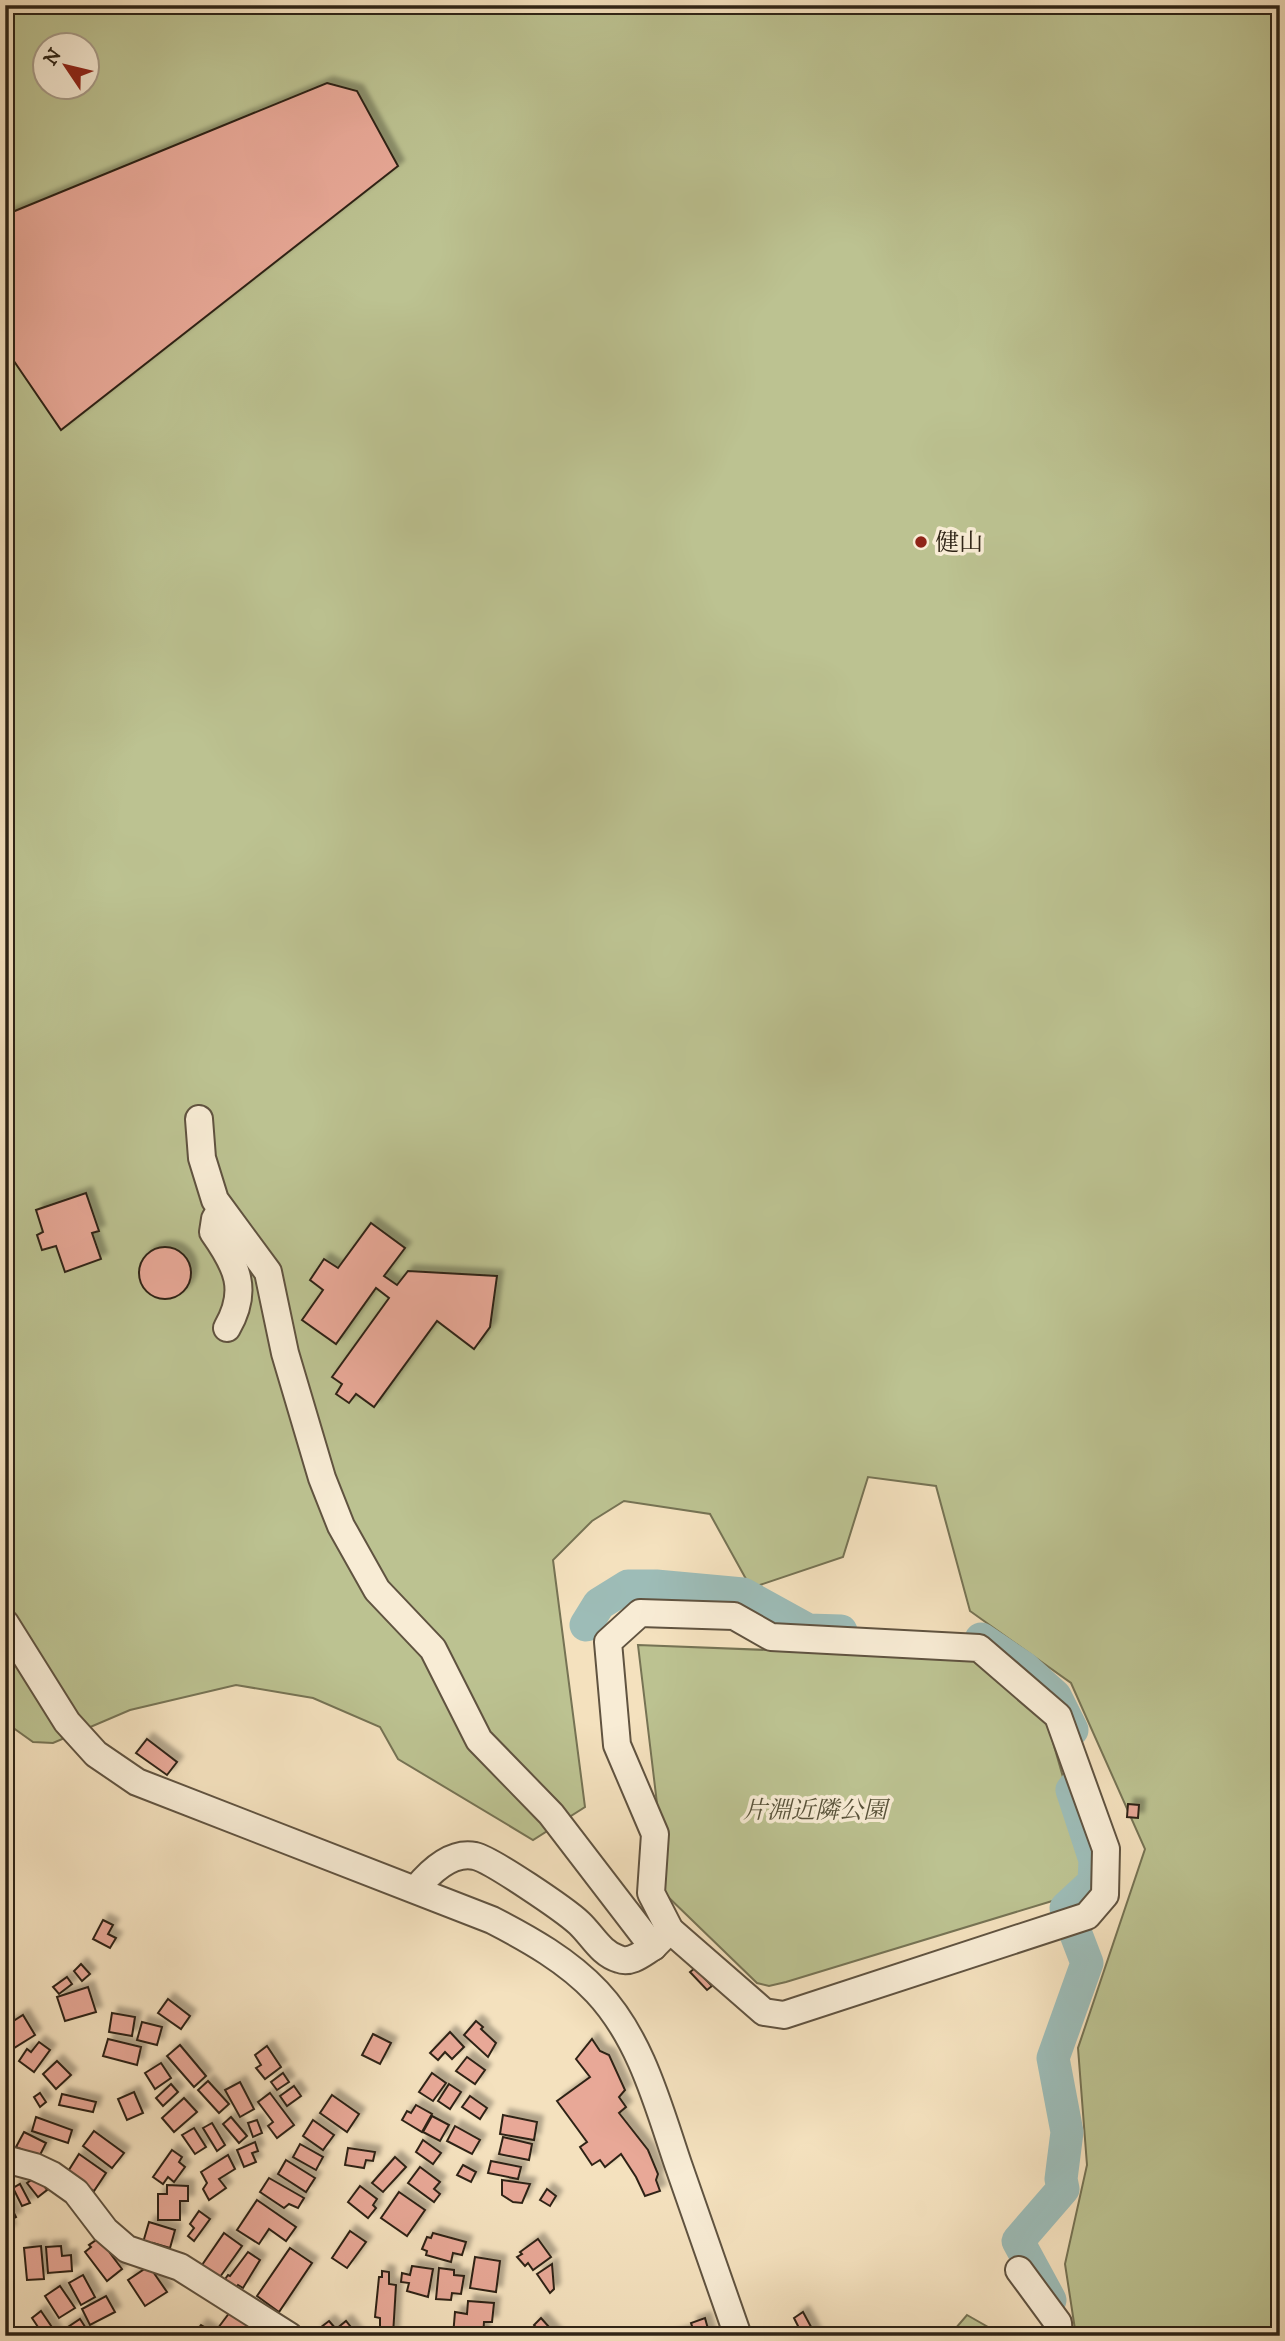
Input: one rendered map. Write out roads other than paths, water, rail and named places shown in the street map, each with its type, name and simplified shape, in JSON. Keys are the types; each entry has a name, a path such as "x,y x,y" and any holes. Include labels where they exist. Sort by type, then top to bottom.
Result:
{"street":[{"path":"199,1119 202,1158 215,1200 268,1272 285,1353 322,1478 341,1525 377,1590 433,1649 479,1740 551,1814 662,1939 764,2012 783,2015 1087,1916 1105,1895 1106,1849 1058,1716 979,1648 771,1637 734,1616 640,1613 608,1642 617,1745 655,1834 651,1893 662,1939"},
{"path":"220,1209 213,1232 239,1280 237,1311 227,1328"},
{"path":"5,1623 67,1722 96,1754 137,1782 492,1920 523,1936 577,1974 597,1992 619,2021 645,2069 738,2336"},
{"path":"416,1889 428,1875 443,1864 458,1857 475,1856 547,1899 579,1922 602,1949 618,1959 631,1961 662,1939"},
{"path":"5,2159 35,2167 68,2186 76,2192 105,2230 127,2249 180,2267 289,2336"},
{"path":"1019,2270 1058,2323 1059,2336"}],"waterway":[{"path":"586,1625 599,1604 628,1586 656,1586 743,1594 808,1630 841,1631"},
{"path":"981,1639 1024,1668 1055,1696 1072,1730"},
{"path":"1050,2300 1018,2241 1063,2189 1061,2179 1067,2132 1053,2058 1087,1963 1066,1908 1094,1882 1095,1860 1072,1790 1076,1785"}],"place":[{"name":"健山","path":"921,542"}],"park label":[{"name":"片淵近隣公園","path":"815,1810"}]}
